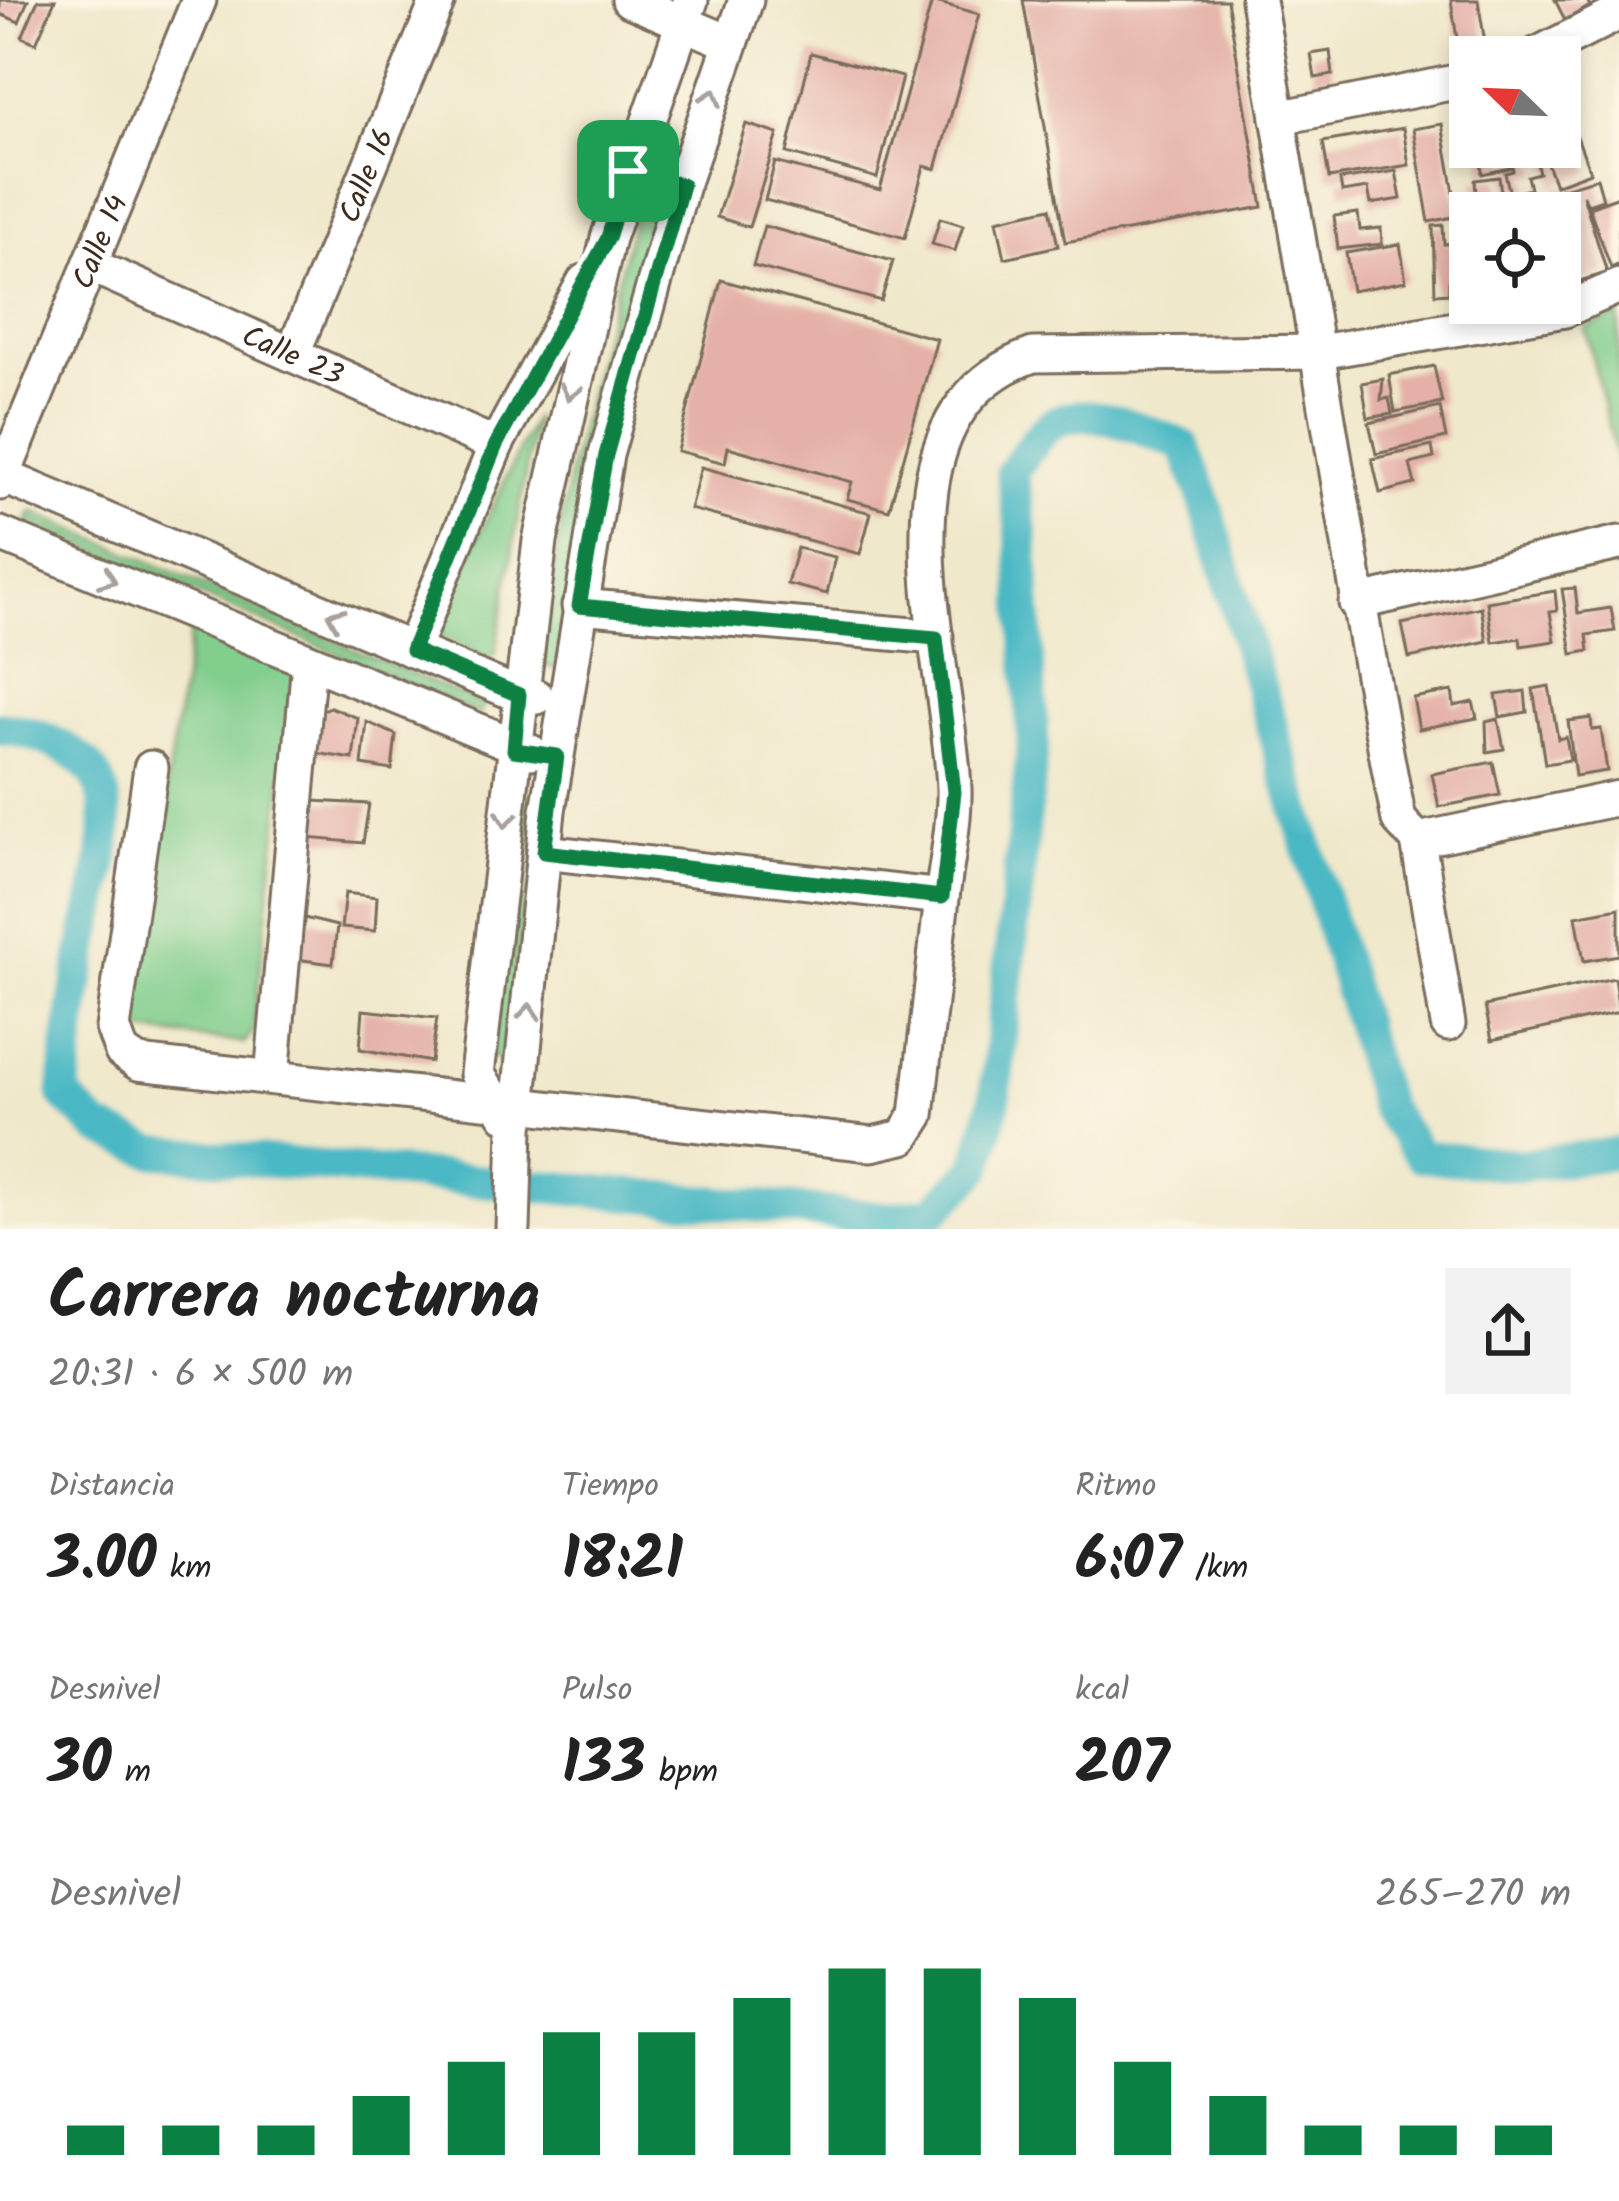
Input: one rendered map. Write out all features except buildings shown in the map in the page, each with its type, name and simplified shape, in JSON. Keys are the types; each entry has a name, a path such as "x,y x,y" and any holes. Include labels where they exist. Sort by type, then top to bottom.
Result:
{"street":[{"name":"Calle 16","path":"293,353 438,0"},
{"path":"629,0 686,11 730,43"},
{"path":"512,1218 512,1125 562,700 606,455 682,185 746,0"},
{"path":"1258,0 1320,352 1357,603 1399,820 1418,840 1448,1024"},
{"name":"Calle 14","path":"1,478 90,265 185,4"},
{"path":"512,1125 477,1074 540,541 608,238 686,11"},
{"path":"1574,36 1619,13"},
{"path":"1278,118 1449,83"},
{"path":"628,171 682,185"},
{"path":"412,650 496,445 608,238"},
{"name":"Calle 23","path":"90,265 496,445"},
{"path":"151,768 113,1028 122,1052 138,1063 272,1077 512,1125 872,1144 903,1137 917,1115 954,792 925,537 940,448 963,398 997,367 1033,355 1320,352 1565,310 1619,286"},
{"path":"1,478 519,695 562,700"},
{"path":"0,534 514,750 557,756"},
{"path":"1357,603 1619,544"},
{"path":"579,606 936,638"},
{"path":"272,1077 309,661"},
{"path":"1418,840 1619,798"},
{"path":"544,852 942,897"}],"green space":[{"path":"635,213 654,214 590,461 557,669 539,664 571,465"},
{"path":"1619,315 1619,468 1585,328"},
{"path":"535,417 495,656 486,659 433,632"},
{"path":"32,512 484,705 480,714 27,521"},
{"path":"192,624 296,668 253,1032 244,1043 139,1031 128,1025"},
{"path":"519,793 538,795 504,1060 486,1057"}],"waterway":[{"path":"0,728 62,747 88,766 103,793 104,848 76,997 64,1095 98,1128 152,1151 889,1218 933,1212 977,1168 994,1104 1033,744 1021,527 1012,472 1043,432 1062,419 1079,416 1116,421 1184,446 1202,492 1385,1107 1421,1156 1521,1165 1619,1153"}],"route":[{"path":"628,171 682,185 606,455 579,606 936,638 954,792 942,897 544,852 557,756 514,750 519,695 412,650 496,445 608,238 628,171"}]}
